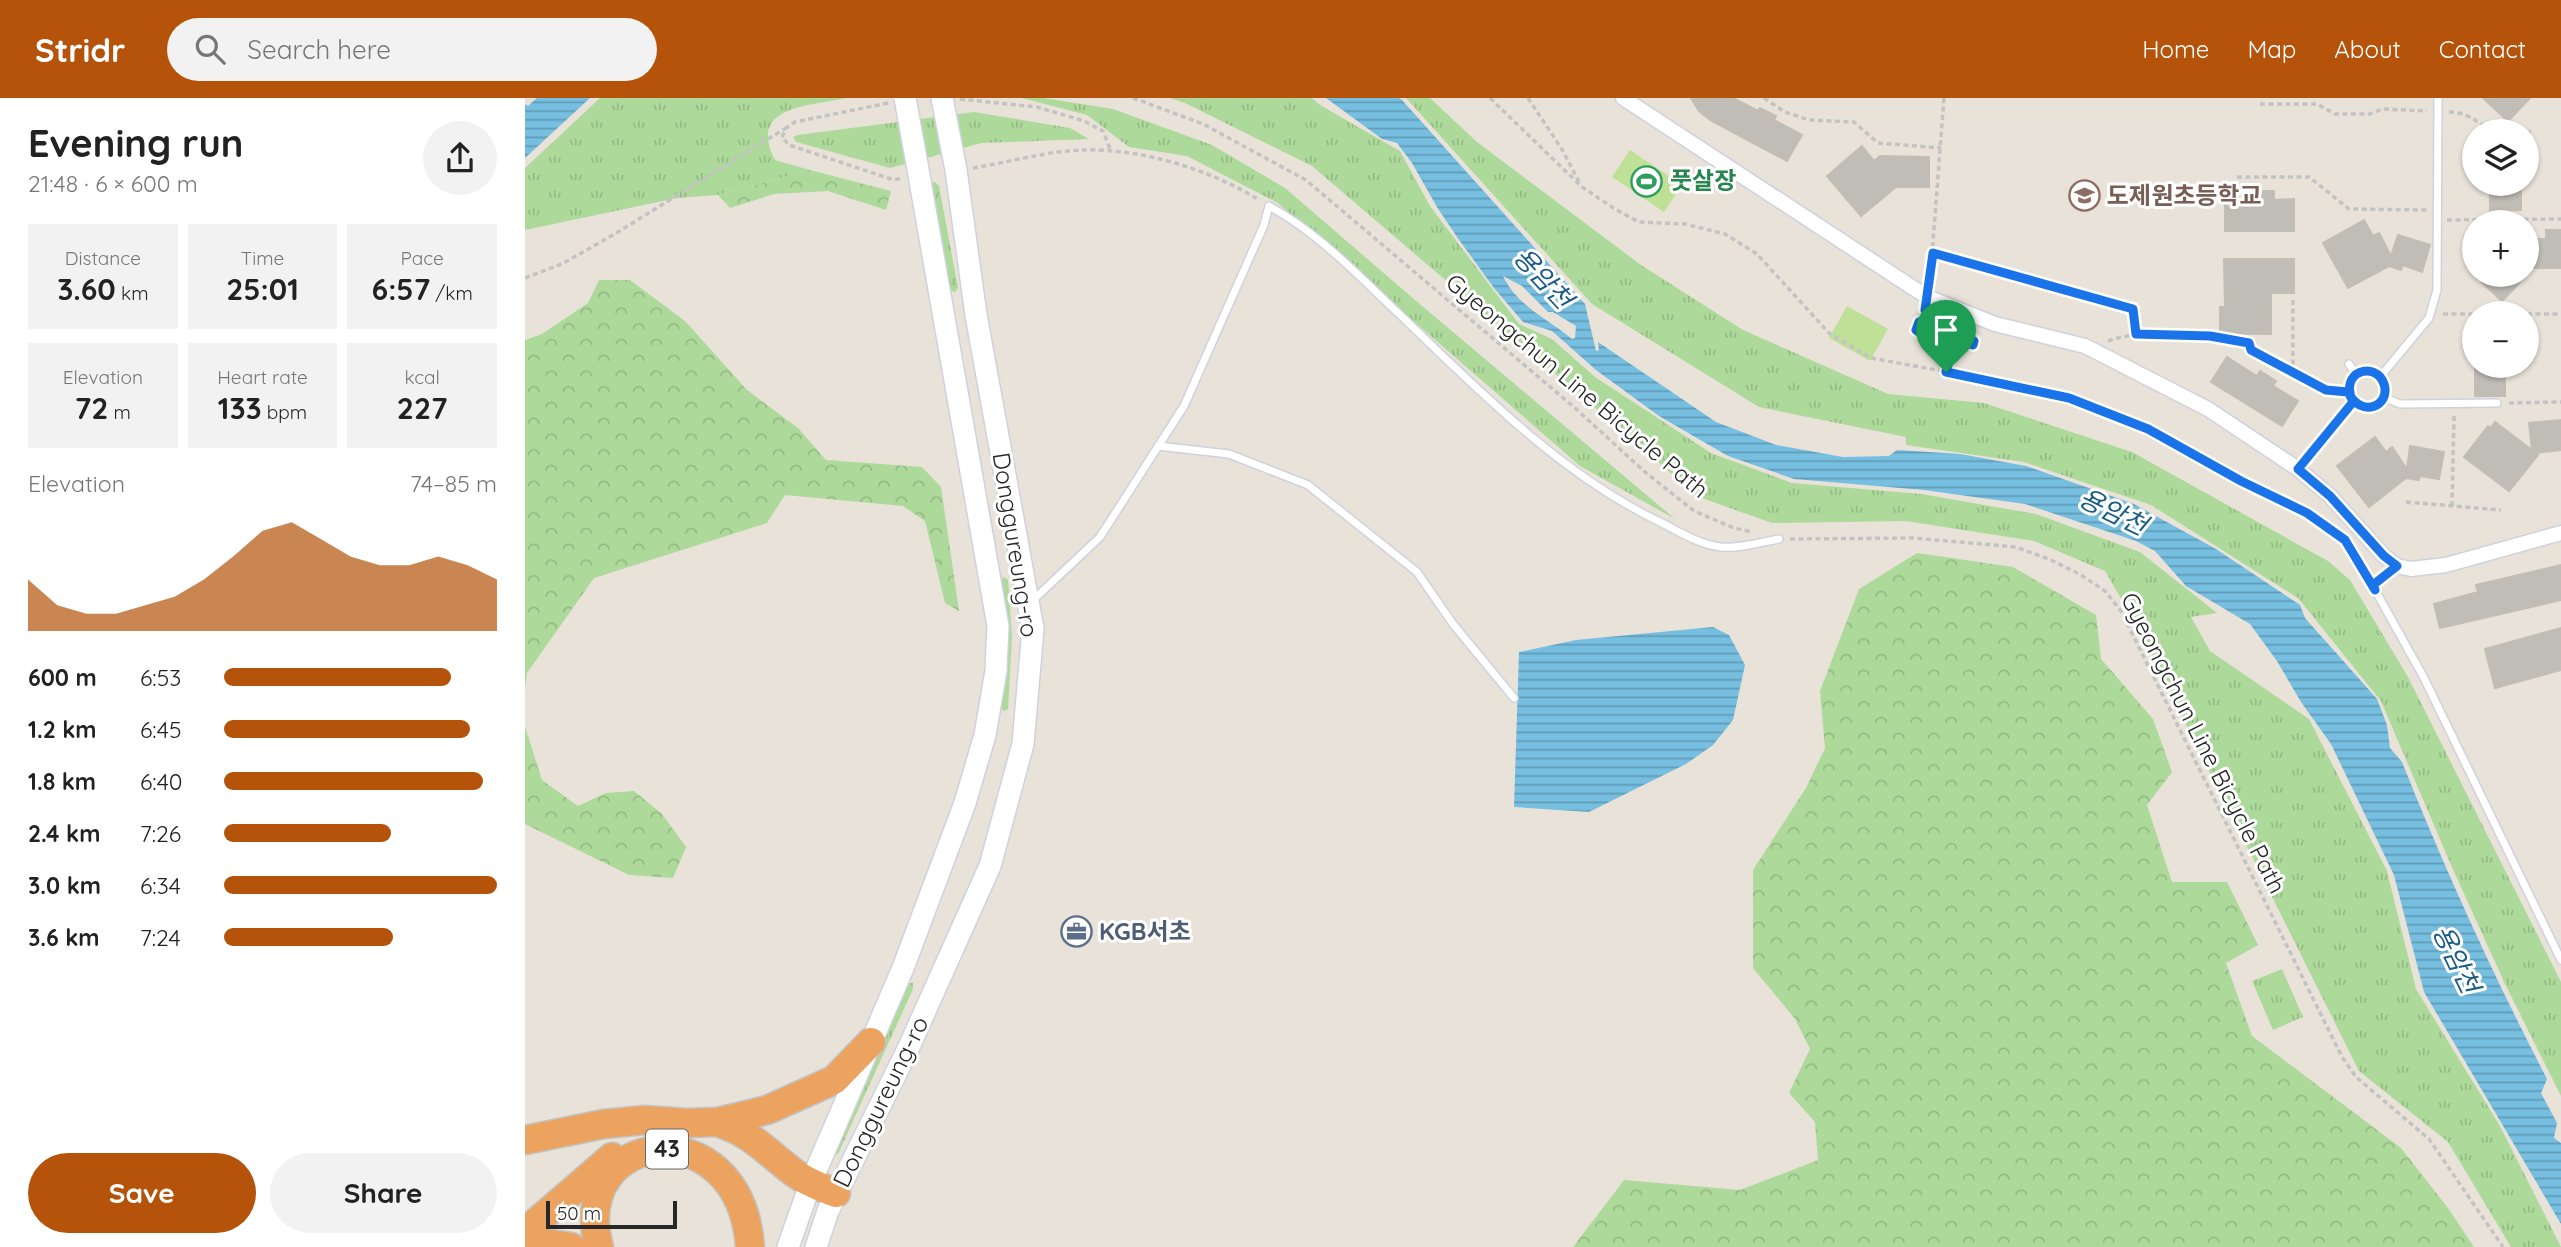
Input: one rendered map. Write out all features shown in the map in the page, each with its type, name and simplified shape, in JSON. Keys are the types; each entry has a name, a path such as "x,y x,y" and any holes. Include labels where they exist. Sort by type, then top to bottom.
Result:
{"highway":[{"path":"525,1140 645,1120 687,1124 717,1122 767,1110 834,1080 871,1042"},
{"path":"717,1122 737,1128 761,1144 797,1175 824,1188"},
{"path":"525,1232 621,1149 687,1124"},
{"name":"43","path":"600,1247 595,1231 595,1211 600,1192 608,1178 632,1157 661,1148 676,1149 698,1156 729,1183 749,1225 750,1247"},
{"path":"525,1240 571,1247"}],"street":[{"name":"Donggureung-ro","path":"788,1247 908,1049 990,866 1023,744 1033,629 976,315 956,170 942,98"},
{"path":"1623,98 1927,297 1995,324 2085,346 2208,409 2298,469 2330,496 2384,556 2397,566 2411,569 2446,565 2561,533"},
{"name":"Donggureung-ro","path":"821,1246 828,1210 824,1188 871,1042 904,968 965,803 985,735 996,671 998,626 919,175 902,99"}],"lane":[{"path":"2380,377 2430,314 2437,290 2438,98"},
{"path":"1028,605 1100,537 1184,406 1264,225 1269,206 1299,223 1512,419 1574,470 1634,510 1695,539 1721,547 1744,546 1779,539"},
{"path":"2349,364 2356,373"},
{"path":"2366,370 2377,373 2380,377 2385,392 2383,397 2372,407 2362,407 2353,402 2348,392 2349,382 2356,373 2366,370"},
{"path":"2383,397 2400,404 2497,403"},
{"path":"2298,469 2353,402"},
{"path":"1158,446 1229,454 1308,485 1417,572 1453,624 1514,698"},
{"path":"2397,566 2373,585 2375,590 2423,677 2561,960"}],"path":[{"path":"954,98 1037,107 1084,121 1103,131 1111,152"},
{"name":"Gyeongchun Line Bicycle Path","path":"1133,98 1203,124 1307,180 1575,408 1645,472 1694,511 1734,528 1779,539 1913,538 2016,547 2051,560 2105,591 2121,611 2342,1058 2356,1077 2429,1139 2503,1247"},
{"path":"1489,98 1581,187 1615,209 1639,222 1685,224 1725,234 1757,254 1829,333 1871,358 2069,398 2148,429 2241,481 2307,513 2336,533 2345,540 2375,590"},
{"path":"1528,98 1563,151 1581,187"},
{"path":"1764,98 1785,112 1809,120 1854,122 1878,143 1941,148"},
{"path":"1944,98 1933,253 1925,310 1974,341 1973,345 1919,322 1916,330 1951,354 1946,372"},
{"path":"525,278 562,264 603,241 795,122 902,99"},
{"path":"2260,104 2317,104 2335,114 2370,114 2382,109 2463,112 2474,119"},
{"path":"786,128 782,137 789,145 894,180 919,175"},
{"path":"956,170 1012,162 1046,153 1086,150 1111,152 1169,161 1242,189 1269,206"},
{"path":"2237,177 2309,177 2349,209 2438,210"},
{"path":"2438,220 2561,219"},
{"path":"1933,253 2133,309 2136,334"},
{"path":"2293,300 2293,372"},
{"path":"2430,314 2462,314"},
{"path":"2539,314 2561,314"},
{"path":"2085,346 2094,346 2129,334 2210,336 2249,343 2251,350 2326,390 2348,392"},
{"path":"2497,403 2561,402"},
{"path":"2452,506 2454,403"},
{"path":"2406,502 2501,510"}],"green space":[{"path":"600,98 847,98 786,112 775,119 769,129 768,142 775,160 810,170 718,195 677,198 525,230 525,168"},
{"path":"1022,98 1044,98 1113,109 1212,145 1285,188 1675,519 1580,466 1278,203 1187,156 1129,147 1087,115"},
{"path":"1170,98 1312,98 1400,151 1430,206 1519,324 1552,339 1595,377 1711,453 1792,483 1921,494 2036,514 2140,552 2217,613 2191,617 2210,651 2309,719 2387,871 2416,989 2500,1126 2561,1247 2511,1247 2448,1142 2359,1071 2137,626 2105,571 2034,541 1906,521 1772,523 1699,497 1312,166"},
{"path":"1406,98 1430,98 1477,142 1641,265 1743,330 1888,394 1984,403 2132,452 2328,561 2350,580 2408,677 2561,982 2561,1096 2505,984 2381,701 2298,598 2151,505 2024,462 1906,445 1906,437 1759,407 1592,304"},
{"path":"974,112 1070,128 1089,139 981,143 890,168 796,142 793,137 798,135"},
{"name":"풋살장","path":"1630,150 1682,185 1664,212 1612,177"},
{"path":"810,170 891,191 886,210 828,191 774,194 730,208 718,195"},
{"path":"935,182 939,186 958,288 955,292 950,290 930,187 931,183"},
{"path":"599,280 630,280 685,321 747,390 798,428 826,460 922,467 941,487 959,611 945,603 925,521 903,506 785,495 767,523 594,578 527,673 525,690 525,340 542,334 588,303"},
{"path":"1847,306 1888,329 1870,361 1829,338"},
{"path":"1917,553 2013,567 2096,615 2101,659 2153,719 2172,772 2147,805 2172,882 2227,882 2258,945 2226,963 2252,1036 2401,1148 2448,1208 2474,1247 1573,1247 1624,1180 1740,1190 1818,1160 1815,1122 1789,1093 1810,1049 1795,1019 1753,968 1753,870 1806,788 1825,748 1820,691 1859,589"},
{"path":"1004,577 1008,580 1012,636 1008,709 1004,711 1000,708 1000,581"},
{"path":"525,727 542,780 578,806 606,793 634,791 662,814 686,847 673,878 629,875 525,824"},
{"path":"2282,969 2303,1017 2273,1030 2252,981"},
{"path":"907,983 913,983 913,989 838,1154 833,1154"}],"water":[{"path":"537,98 590,98 525,158 525,104 528,106"},
{"name":"용암천","path":"1326,98 1402,100 1585,304 1596,351 1599,350 1598,342 1716,422 1776,445 1843,457 1889,456 1897,450 1960,454 2026,466 2134,504 2216,549 2300,605 2305,618 2377,699 2387,725 2390,748 2402,762 2470,922 2547,1079 2541,1093 2557,1123 2554,1138 2561,1143 2561,1224 2424,992 2394,875 2331,744 2250,624 2186,586 2155,551 2136,541 2025,504 1924,490 1794,479 1728,456 1659,416 1596,370 1552,331 1523,322 1457,237 1397,143 1382,139","holes":["1503,276 1522,286 1548,312 1553,312 1576,326 1575,338 1572,339 1525,304"]},
{"path":"1713,627 1729,635 1745,665 1733,720 1713,745 1686,764 1589,812 1514,807 1519,652 1576,640"}],"building":[{"path":"1691,98 1733,98 1758,111 1760,108 1776,116 1774,120 1802,135 1787,161 1710,120 1699,111"},
{"path":"2483,98 2530,98 2510,119 2506,119"},
{"path":"1862,146 1874,161 1880,156 1929,157 1929,187 1896,187 1861,216 1827,176"},
{"path":"2255,191 2274,191 2274,200 2294,199 2294,231 2225,231 2225,200 2255,200"},
{"path":"2490,196 2521,196 2521,210 2490,210"},
{"path":"2364,220 2373,236 2379,233 2391,256 2398,235 2430,245 2422,272 2403,265 2401,270 2389,266 2348,288 2323,243"},
{"path":"2546,230 2561,230 2561,268 2539,268 2539,239 2546,239"},
{"path":"2224,259 2294,259 2294,293 2271,293 2271,334 2220,334 2220,307 2225,307"},
{"path":"2487,287 2515,287 2502,301"},
{"path":"2227,357 2257,376 2260,371 2276,381 2273,386 2298,401 2282,426 2211,382"},
{"path":"2475,378 2505,378 2505,396 2475,396"},
{"path":"2561,420 2561,450 2535,453 2538,455 2509,491 2464,457 2488,426 2491,428 2495,422 2532,450 2529,423"},
{"path":"2375,437 2386,452 2392,447 2407,469 2410,446 2444,452 2439,479 2420,476 2419,480 2406,478 2369,507 2337,466"},
{"path":"2561,565 2561,600 2440,628 2434,604 2478,592 2476,585"},
{"path":"2561,628 2561,670 2495,688 2485,649"}],"place":[{"name":"풋살장","path":"1647,181"},
{"name":"도제원초등학교","path":"2084,196"},
{"name":"KGB서초","path":"1076,932"}],"route":[{"path":"1946,372 1951,354 1916,330 1919,322 1973,345 1974,341 1925,310 1933,253 2133,309 2136,334 2210,336 2249,343 2251,350 2326,390 2348,392 2353,402 2362,407 2372,407 2381,401 2385,392 2383,381 2377,373 2366,370 2356,373 2349,382 2348,392 2353,402 2298,469 2330,496 2384,556 2397,566 2373,585 2375,590 2345,540 2307,513 2241,481 2148,429 2069,398 1946,372"}]}
